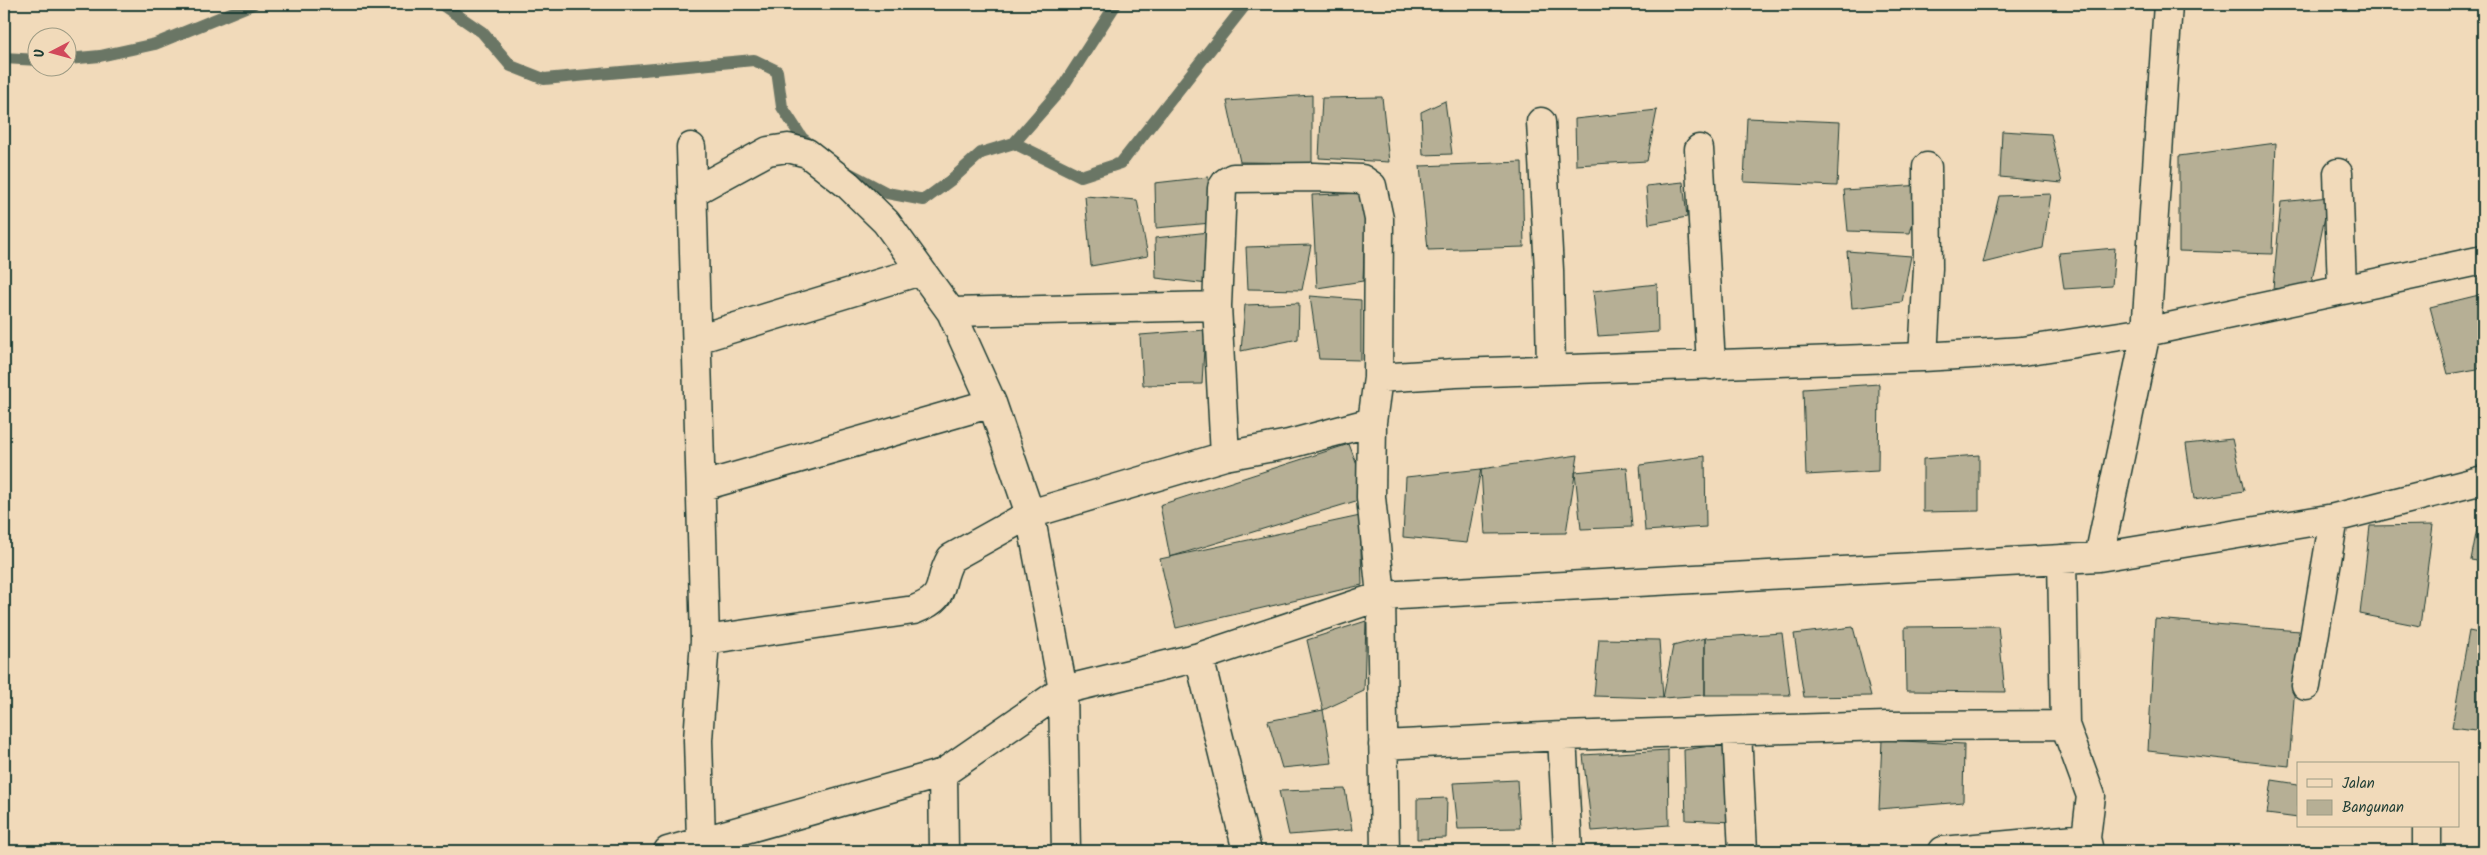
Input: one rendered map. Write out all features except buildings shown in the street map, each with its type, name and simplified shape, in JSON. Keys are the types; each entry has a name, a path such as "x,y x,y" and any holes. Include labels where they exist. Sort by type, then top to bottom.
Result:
{"street":[{"path":"2099,557 2146,332 2168,4"},
{"path":"1541,122 1549,270 1551,369"},
{"path":"691,147 703,486 705,640 698,740 701,840"},
{"path":"693,192 768,151 788,148 807,153 848,185 886,222 951,312 992,403 1030,514 1063,690 1066,851"},
{"path":"1699,149 1710,365"},
{"path":"1923,357 1928,268 1927,168"},
{"path":"2338,173 2342,288"},
{"path":"1225,456 1217,306 1220,195 1226,182 1233,178 1314,177 1362,179 1372,186 1379,219 1378,378 1372,422 1371,497 1381,596 1385,851"},
{"path":"1378,378 1551,369 1923,357 2023,351 2146,332 2342,288 2483,260"},
{"path":"697,338 920,271"},
{"path":"951,312 1217,306"},
{"path":"703,486 992,403"},
{"path":"705,640 914,610 930,604 941,591 944,569 950,558 1030,514 1225,456 1298,442 1372,422"},
{"path":"670,851 701,840 943,773 1063,690 1199,657 1381,596 2099,557 2334,518 2483,480"},
{"path":"2306,686 2334,518"},
{"path":"1943,851 2088,845 2091,796 2065,725 2062,559"},
{"path":"1199,657 1247,851"},
{"path":"1383,745 1562,736 1964,724 2065,725"},
{"path":"1737,732 1743,851"},
{"path":"1562,736 1568,851"},
{"path":"943,773 944,851"},
{"path":"2427,828 2427,851"}],"waterway":[{"path":"78,58 100,56 155,44 253,4"},
{"path":"441,4 482,32 511,66 544,79 754,60 777,71 782,107 802,138 815,148"},
{"path":"1014,143 1062,88 1116,4"},
{"path":"847,172 887,193 924,200 951,180 981,153 1014,143 1081,176 1121,163 1246,4"},
{"path":"4,58 28,59"}]}
